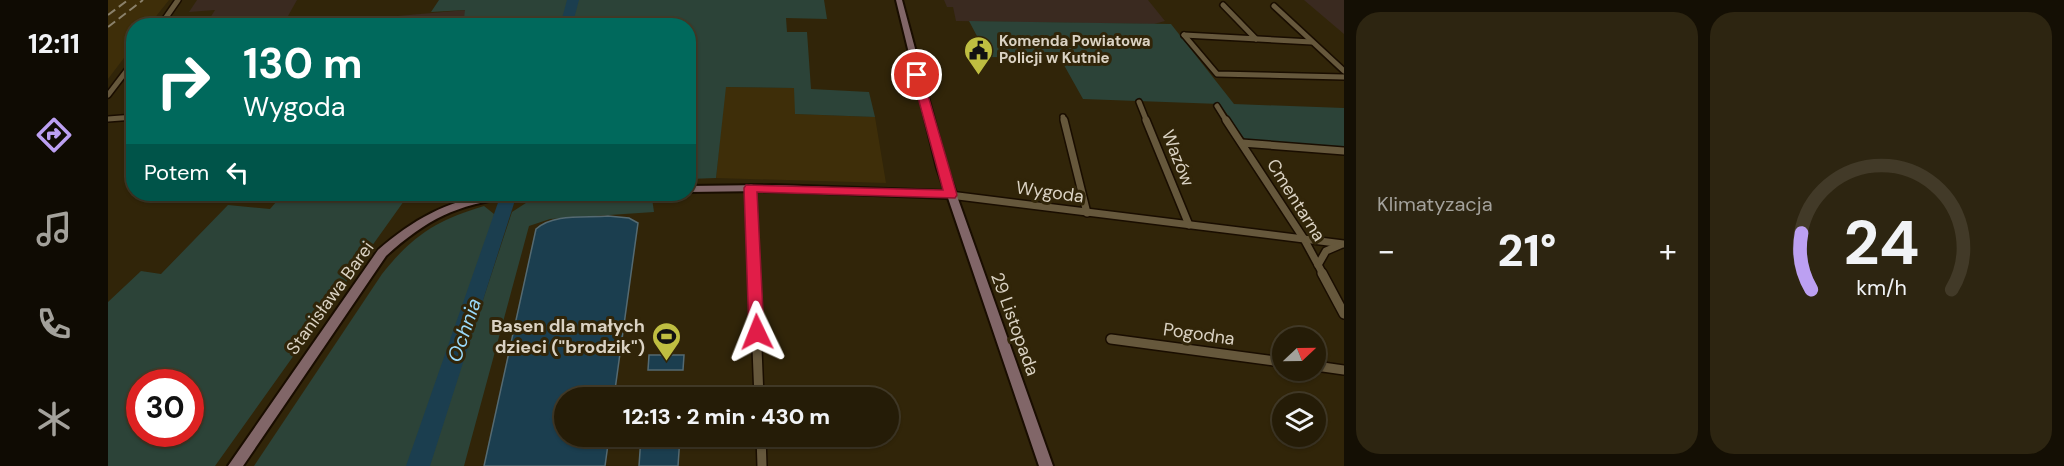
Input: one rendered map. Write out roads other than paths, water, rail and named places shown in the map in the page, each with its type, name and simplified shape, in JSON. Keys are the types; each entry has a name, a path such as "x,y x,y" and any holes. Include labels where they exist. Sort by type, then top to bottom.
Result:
{"street":[{"path":"166,18 178,0"},
{"name":"29 Listopada","path":"899,0 950,195 1046,466"},
{"path":"1223,5 1257,39"},
{"path":"1274,6 1344,72"},
{"path":"1312,42 1184,35 1217,74 1344,77"},
{"path":"108,95 126,71"},
{"name":"Wazów","path":"1139,102 1189,225"},
{"name":"Cmentarna","path":"1217,106 1304,239 1341,301 1344,314"},
{"path":"1063,117 1087,213"},
{"path":"108,119 126,118"},
{"path":"1242,143 1344,152"},
{"path":"696,189 751,188 759,387"},
{"name":"Wygoda","path":"751,188 950,195 1344,244"},
{"name":"Stanisława Barei","path":"236,466 382,254 403,233 431,215 474,201"},
{"path":"1318,265 1326,251 1344,244"},
{"name":"Pogodna","path":"1112,339 1272,361"},
{"path":"1326,367 1344,370"},
{"path":"761,447 762,466"}],"water":[{"path":"608,216 629,218 638,223 615,387 554,387 554,447 608,447 605,466 484,466 536,229 551,220"},
{"name":"Basen dla małych dzieci (\"brodzik\")","path":"649,355 684,355 683,370 648,370"},
{"path":"640,447 679,447 678,466 639,466"}],"waterway":[{"name":"Ochnia","path":"568,18 573,0"},
{"name":"Ochnia","path":"418,466 507,201"}],"railway":[{"path":"108,15 128,0"},
{"path":"108,27 143,0"}],"place":[{"name":"Komenda Powiatowa Policji w Kutnie","path":"978,76"},
{"name":"Basen dla małych dzieci (\"brodzik\")","path":"666,362"}]}
